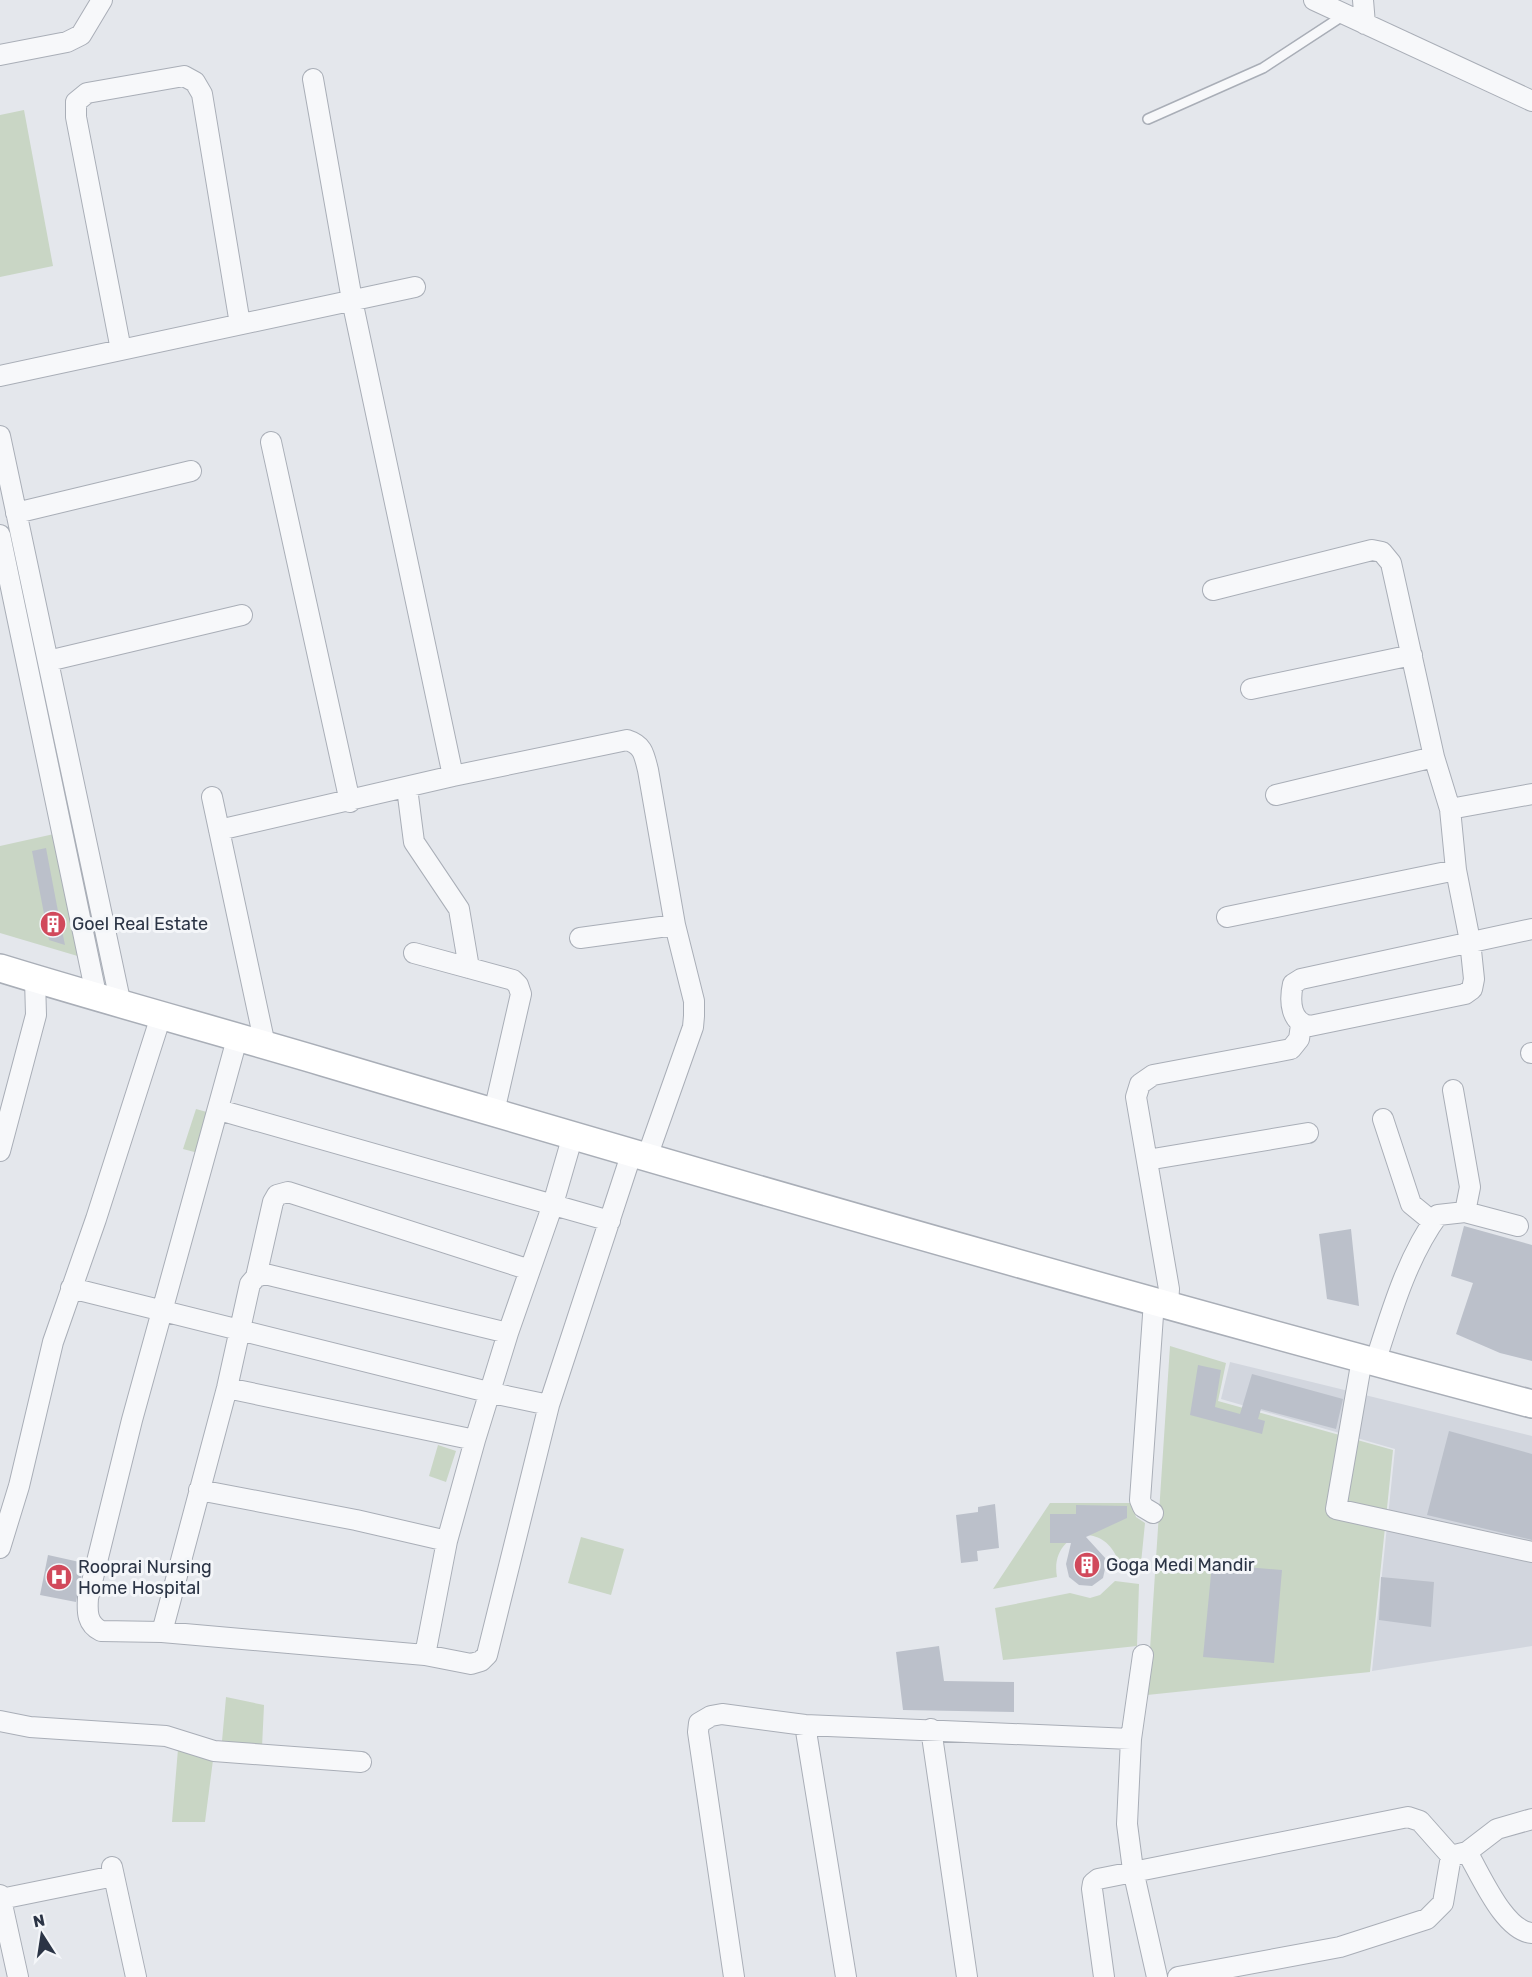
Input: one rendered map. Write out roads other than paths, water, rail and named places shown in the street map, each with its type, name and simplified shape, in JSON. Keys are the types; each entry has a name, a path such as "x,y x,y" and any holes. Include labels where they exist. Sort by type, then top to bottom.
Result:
{"street":[{"path":"0,55 67,42 81,35 102,0"},
{"path":"1314,0 1532,101"},
{"path":"1363,0 1365,24"},
{"path":"121,350 76,117 76,102 87,93 104,89 184,76 195,82 202,94 240,324"},
{"path":"313,79 352,300 453,776"},
{"path":"0,376 415,287"},
{"path":"0,436 48,661 109,1002"},
{"path":"271,442 350,802"},
{"path":"16,513 191,471"},
{"path":"1,542 109,1002"},
{"path":"1213,590 1372,550 1382,552 1391,563 1434,757 1450,809 1456,870 1470,941 1474,979 1472,989 1465,994 1310,1026 1301,1025 1295,1020 1291,993 1293,984 1300,979 1470,941 1532,929"},
{"path":"48,661 242,615"},
{"path":"1251,689 1412,655"},
{"path":"219,830 350,802 453,776 627,740 637,743 643,749 675,925 694,1001 693,1027 610,1221 549,1405 487,1655 481,1661 471,1664 425,1655 162,1632 101,1631 92,1624 87,1612 88,1598 129,1431 237,1039"},
{"path":"1276,795 1434,757"},
{"path":"407,788 414,842 459,909 469,968"},
{"path":"1450,809 1532,794"},
{"path":"212,797 265,1045"},
{"path":"1227,917 1456,870"},
{"path":"580,938 675,925"},
{"path":"414,953 513,981 521,994 494,1112"},
{"path":"0,968 109,1002 265,1045 573,1136 1161,1303 1532,1404"},
{"path":"0,1151 36,1015 35,979"},
{"path":"0,1548 19,1486 53,1342 96,1219 161,1016"},
{"path":"1153,1513 1143,1507 1140,1500 1161,1303 1169,1289 1136,1096 1140,1084 1152,1075 1291,1049 1299,1039 1301,1025"},
{"path":"1453,1090 1470,1187 1465,1212"},
{"path":"219,1110 610,1221"},
{"path":"1383,1119 1411,1204 1433,1222"},
{"path":"1147,1160 1308,1133"},
{"path":"425,1655 447,1541 475,1440 492,1393 508,1333 553,1204 573,1136"},
{"path":"162,1632 227,1388 250,1284 256,1276 273,1202 277,1195 288,1192 530,1270"},
{"path":"1518,1226 1465,1212 1438,1215 1426,1231 1369,1361 1336,1509 1532,1552"},
{"path":"256,1276 265,1274 508,1333"},
{"path":"71,1288 492,1393 549,1405"},
{"path":"227,1388 475,1440"},
{"path":"199,1490 356,1520 447,1541"},
{"path":"1143,1655 1131,1739 1127,1824 1133,1870 1157,1977"},
{"path":"734,1977 698,1732 699,1723 711,1716 722,1714 805,1725 1131,1739"},
{"path":"0,1721 30,1726 166,1736 214,1751 361,1762"},
{"path":"805,1725 846,1977"},
{"path":"931,1729 967,1977"},
{"path":"1104,1977 1093,1883 1098,1879 1133,1870 1408,1817 1420,1821 1459,1854 1510,1923 1521,1932 1532,1933"},
{"path":"1179,1977 1340,1947 1427,1919 1443,1903 1459,1854 1497,1829 1532,1820"},
{"path":"18,1977 1,1897 113,1871 136,1977"}],"lane":[{"path":"1148,119 1263,68 1344,15"}],"place":[{"name":"Goel Real Estate","path":"53,924"},
{"name":"Goga Medi Mandir","path":"1087,1565"},
{"name":"Rooprai Nursing Home Hospital","path":"59,1577"}]}
